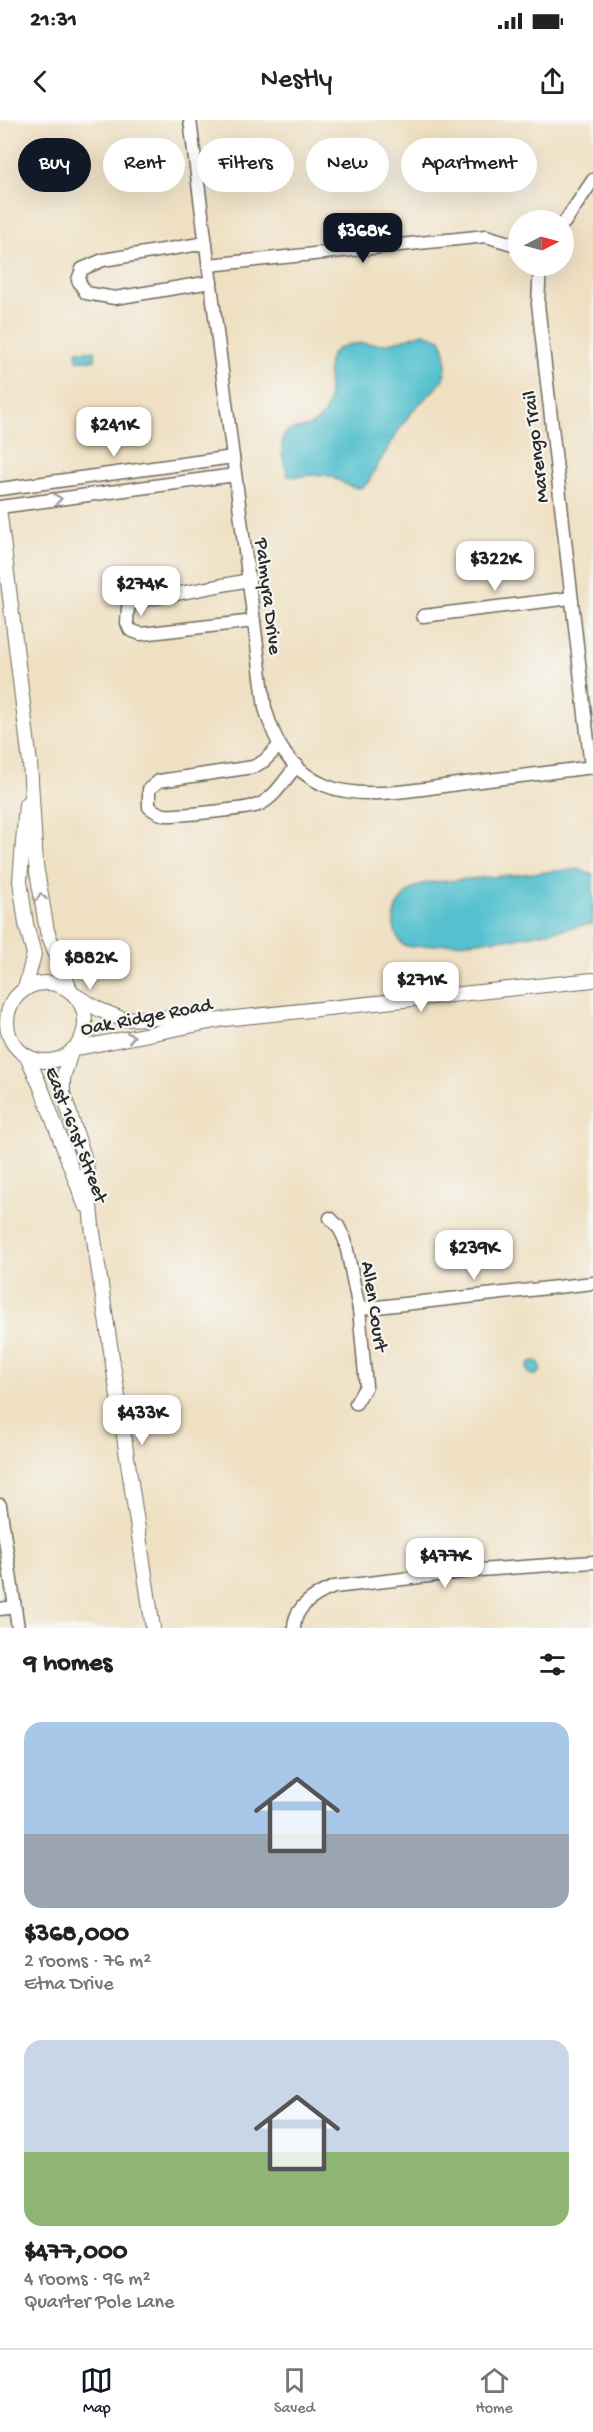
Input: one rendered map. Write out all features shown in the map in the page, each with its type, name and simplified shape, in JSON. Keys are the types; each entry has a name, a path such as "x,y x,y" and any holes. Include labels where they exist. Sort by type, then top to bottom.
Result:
{"street":[{"name":"Palmyra Drive","path":"190,120 265,708 272,734 279,746 314,779 333,788 380,794 592,767"},
{"path":"573,210 593,180"},
{"path":"209,265 486,236 508,243"},
{"path":"206,243 103,260 82,270 78,280 86,293 115,298 211,282"},
{"name":"Marengo Trail","path":"539,276 538,304 592,767"},
{"path":"0,489 233,457"},
{"path":"0,507 235,475"},
{"path":"0,515 30,763 36,865 47,931 84,1017 84,1030 79,1042 72,1051 60,1059 47,1061 0,1047"},
{"path":"249,580 134,602 128,607 127,623 130,630 141,634 254,621"},
{"path":"423,616 571,598"},
{"path":"279,746 253,767 159,780 149,789 149,807 154,812 173,815 258,805 270,796 297,765"},
{"path":"25,1055 14,1044 7,1027 9,1008 20,993 34,954 26,924 21,881 30,763"},
{"name":"Oak Ridge Road","path":"72,1051 225,1019 593,980"},
{"path":"0,1005 37,984 50,983 72,993"},
{"name":"Oak Ridge Road","path":"72,993 109,1014 122,1018 207,1015 225,1019"},
{"name":"East 161st Street","path":"72,1051 63,1078 63,1093 86,1163 93,1226 153,1628"},
{"name":"East 161st Street","path":"25,1055 42,1090 93,1226"},
{"name":"Allen Court","path":"330,1218 338,1226 345,1240 358,1309 366,1386 357,1403"},
{"path":"358,1309 593,1283"},
{"path":"0,1505 18,1628"},
{"path":"294,1628 294,1622 312,1596 334,1587 480,1570 593,1562"},
{"path":"0,1609 15,1606"}],"water":[{"path":"424,333 441,339 446,370 439,385 404,422 366,485 351,487 326,475 288,476 282,442 285,434 291,430 316,422 324,414 328,406 328,370 332,354 344,346 361,343 384,344"},
{"path":"77,351 95,351 95,360 77,360"},
{"path":"579,869 593,875 593,923 591,924 514,938 411,947 403,945 397,936 394,926 396,908 407,893 425,883"},
{"path":"534,1361 539,1363 541,1368 539,1373 534,1375 529,1373 527,1368 529,1363"}]}
